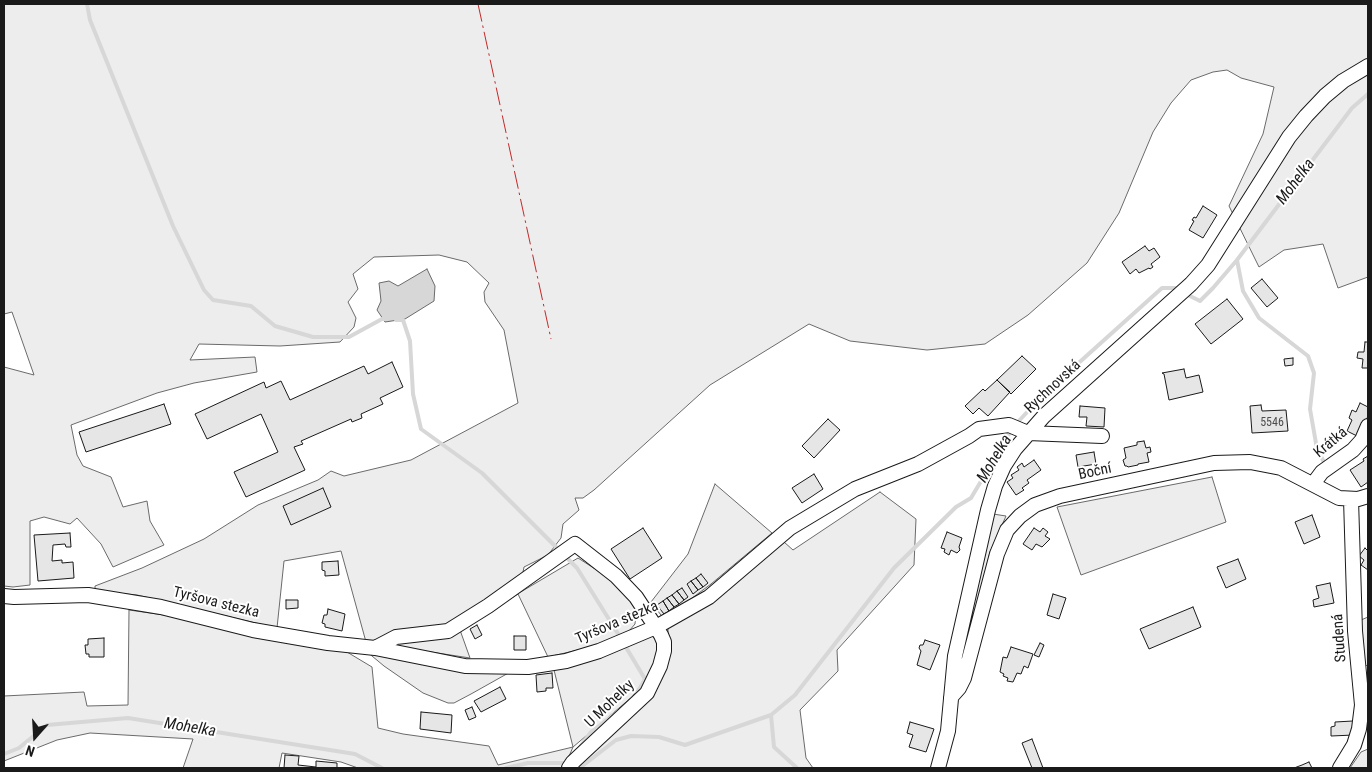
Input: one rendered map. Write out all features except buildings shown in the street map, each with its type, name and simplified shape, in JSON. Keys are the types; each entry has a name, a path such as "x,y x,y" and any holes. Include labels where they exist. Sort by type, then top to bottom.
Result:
{"street":[{"name":"Rychnovská","path":"938,768 945,750 948,731 955,656 995,486 1015,449 1019,429 1044,416 1191,284 1208,265 1289,136 1324,96 1343,81 1368,66"},
{"name":"Krátká","path":"1313,484 1322,472 1353,450 1362,440 1368,426"},
{"name":"Tyršova stezka","path":"4,596 14,598 88,595 161,607 254,630 328,643 375,648 465,666 528,667 566,661 599,651 656,627 709,597 790,528 855,489 918,464 979,429 1019,429 1102,436"},
{"name":"Boční","path":"951,697 959,688 964,678 997,554 1007,530 1020,516 1035,505 1060,496 1214,463 1250,462 1281,468 1339,498 1351,499 1368,496"},
{"name":"Studená","path":"1340,768 1354,746 1360,729 1362,705 1355,631 1351,499"},
{"name":"U Mohelky","path":"375,648 396,637 448,630 488,606 575,544 616,576 636,597 661,635 664,642 664,651 660,666 647,693 573,762 569,768"}],"shaded area":[{"path":"4,4 1368,4 1368,277 1338,288 1323,244 1284,250 1259,267 1229,206 1263,134 1274,87 1241,78 1227,70 1213,72 1191,80 1171,103 1153,132 1119,213 1087,263 1028,315 985,344 927,350 850,341 809,324 710,385 594,490 583,498 575,498 579,510 563,524 561,538 548,555 524,567 519,593 578,558 614,581 630,599 636,610 635,624 629,631 591,647 548,657 518,594 460,630 470,658 366,642 341,551 284,561 277,628 137,595 95,591 95,586 142,568 204,539 258,505 318,480 331,471 344,476 411,460 518,403 504,330 485,302 484,292 489,283 467,262 439,255 374,257 353,274 358,289 348,302 356,318 354,327 340,342 280,346 199,344 190,360 255,357 257,372 194,383 157,393 71,425 77,455 83,466 111,477 123,507 147,501 150,521 164,545 113,567 101,544 77,518 70,524 44,517 30,521 30,585 4,586 4,367 34,375 12,312 4,314"},
{"path":"427,269 435,286 434,301 405,319 385,322 377,310 381,301 379,283 389,281 398,286"},
{"path":"1212,477 1226,522 1081,575 1057,507"},
{"path":"715,484 772,533 711,584 664,619 651,602 688,554"},
{"path":"880,492 916,519 914,565 837,650 838,671 800,710 806,758 813,768 578,768 593,749 643,705 668,646 668,628 784,542 793,550"},
{"path":"993,514 1006,516 990,552 963,663 959,661"},
{"path":"129,610 342,649 372,667 378,728 403,734 489,746 498,765 573,747 564,768 358,768 341,762 282,753 279,768 183,768 193,739 90,733 57,740 4,761 4,696 84,692 87,706 128,705"},
{"path":"1368,617 1368,666 1365,665 1361,620"},
{"path":"652,632 655,634 659,648 652,670 632,697 573,747 554,670 619,650"},
{"path":"366,651 512,671 454,703 448,703 423,693"},
{"path":"1368,749 1368,768 1350,768 1361,752"}],"waterway":[{"path":"87,4 90,20 173,226 204,290 213,300 251,306 275,326 313,337 349,337 382,319 386,319"},
{"name":"Mohelka","path":"1186,294 1200,301 1213,288 1237,260 1352,108 1368,94"},
{"path":"1237,260 1243,291 1259,318 1308,356 1314,373 1310,409 1317,449 1325,464"},
{"name":"Mohelka","path":"1016,424 1043,395 1162,288 1175,288 1180,291"},
{"path":"396,320 403,320 410,341 413,394 421,429 482,473 560,551"},
{"name":"Mohelka","path":"581,767 616,740 631,736 659,737 685,745 771,715 795,695 894,568 956,507 971,498 1012,429"},
{"path":"565,556 577,568 620,637"},
{"path":"624,644 645,679 636,695"},
{"path":"580,747 591,732 620,710"},
{"path":"771,715 774,747 797,768"},
{"name":"Mohelka","path":"4,754 19,748 47,725 128,718 355,754 382,768"},
{"name":"Mohelka","path":"506,768 528,763 568,763"}],"power":[{"path":"478,4 551,339"}]}
